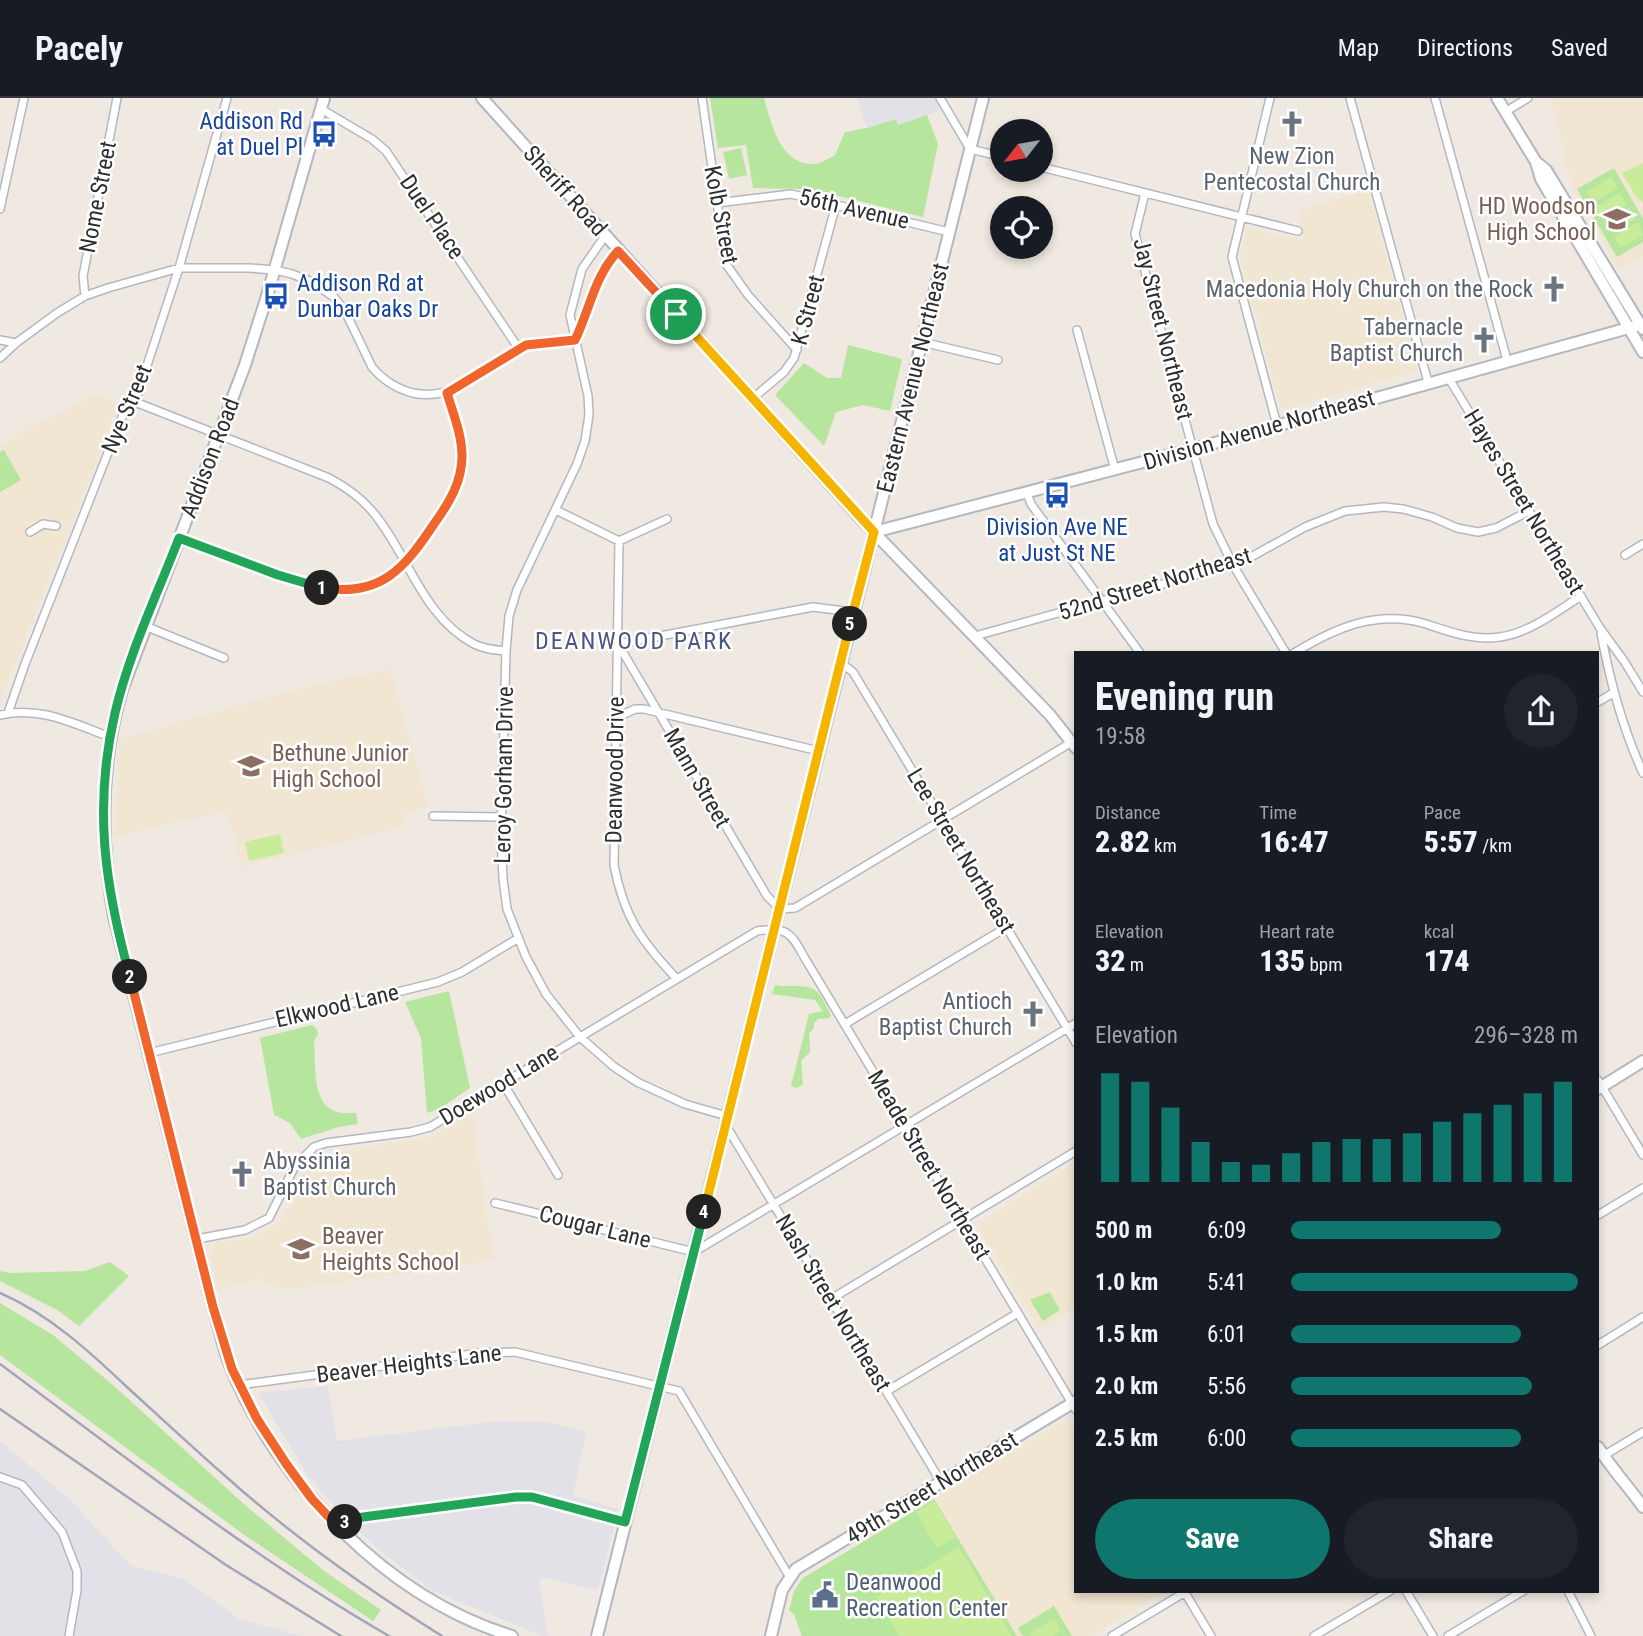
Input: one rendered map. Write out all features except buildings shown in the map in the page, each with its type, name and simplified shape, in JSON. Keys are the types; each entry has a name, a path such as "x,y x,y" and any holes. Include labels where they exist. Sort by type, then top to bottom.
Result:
{"main road":[{"name":"Sheriff Road","path":"482,98 874,532 1041,707 1062,737 1074,745"},
{"name":"Eastern Avenue Northeast","path":"597,1636 983,98"},
{"path":"1497,98 1536,162 1541,179 1643,352"},
{"name":"Addison Road","path":"322,104 248,358 122,690 110,737 104,790 104,857 114,917 225,1351 239,1385 257,1419 312,1499 365,1552 416,1590 481,1624 512,1636"},
{"path":"1536,162 1546,170 1642,326"},
{"name":"Division Avenue Northeast","path":"874,532 1115,470 1448,376 1629,327 1642,326"},
{"path":"1599,1085 1643,1061"},
{"name":"49th Street Northeast","path":"789,1576 796,1569 941,1482 1074,1406"},
{"path":"1603,1452 1616,1475 1623,1480 1643,1507"},
{"path":"771,1636 780,1597 789,1576"}],"street":[{"path":"0,209 24,98"},
{"name":"Nome Street","path":"85,296 83,276 117,98"},
{"name":"Nye Street","path":"4,714 122,417 135,402 179,268 228,98"},
{"name":"Kolb Street","path":"702,98 727,266 748,295 797,350"},
{"path":"940,98 970,149 990,154"},
{"path":"1270,98 1234,244 1233,265 1277,425"},
{"path":"1350,98 1429,382"},
{"path":"1435,98 1507,360"},
{"path":"1506,112 1528,98"},
{"name":"Duel Place","path":"322,104 386,151 519,349"},
{"path":"1054,170 1298,231"},
{"name":"Jay Street Northeast","path":"1144,193 1135,234 1213,524 1233,565 1285,651"},
{"name":"56th Avenue","path":"717,204 786,194 949,232"},
{"name":"K Street","path":"752,398 789,367 797,350 836,205"},
{"name":"Leroy Gorham Drive","path":"605,236 586,261 576,286 570,315 588,396 589,423 580,456 511,608 506,651 503,879 517,939 546,995 580,1037 613,1066 637,1082 726,1120"},
{"path":"0,358 16,343 85,296 108,288 179,268 275,270 307,279 334,297 345,311 372,367 386,380 418,394 447,393 532,343 575,340 598,278 618,251"},
{"path":"1077,330 1115,470"},
{"path":"0,340 16,343"},
{"path":"922,342 998,360"},
{"name":"Hayes Street Northeast","path":"1448,376 1600,628 1643,692"},
{"path":"179,538 278,575 326,588 349,589 367,586 392,574 406,564 449,503 457,484 462,455 447,393"},
{"path":"135,402 329,478 345,487 374,513 435,611 474,644 506,651"},
{"path":"1027,493 1031,505 1139,651"},
{"name":"52nd Street Northeast","path":"975,636 1244,562 1321,520 1345,511 1384,507 1403,509 1457,528 1478,532 1496,528 1529,511"},
{"path":"556,510 619,541 667,519"},
{"path":"30,532 43,524 56,526"},
{"name":"Deanwood Drive","path":"619,541 614,865 618,886 634,926 648,947 677,979"},
{"path":"1625,555 1643,544"},
{"path":"1298,651 1340,628 1380,619 1414,621 1468,637 1503,637 1532,626 1581,596"},
{"path":"618,644 813,607 852,612"},
{"path":"145,626 224,658"},
{"name":"Hayes Street Northeast","path":"1600,628 1613,693 1632,750 1643,772"},
{"name":"Mann Street","path":"618,644 766,896 780,909"},
{"name":"Lee Street Northeast","path":"841,663 853,672 1074,1039"},
{"path":"1599,701 1613,693"},
{"path":"616,718 635,709 819,751"},
{"path":"4,714 26,711 42,713 110,737"},
{"path":"780,909 796,908 1074,745"},
{"path":"433,816 502,817"},
{"path":"845,1024 1007,927"},
{"name":"Doewood Lane","path":"197,1239 245,1230 269,1218 295,1166 314,1147 429,1127 757,931 775,928"},
{"name":"Meade Street Northeast","path":"775,928 789,933 1074,1403"},
{"name":"Elkwood Lane","path":"149,1053 438,982 461,972 517,939"},
{"path":"694,1252 1074,1024"},
{"path":"503,1083 558,1175"},
{"path":"1599,1085 1643,1155"},
{"name":"Nash Street Northeast","path":"726,1120 941,1482"},
{"path":"831,1299 1074,1152"},
{"path":"1599,1214 1643,1188"},
{"name":"Cougar Lane","path":"495,1203 694,1252"},
{"path":"887,1391 1018,1313"},
{"path":"1599,1344 1643,1317"},
{"name":"Beaver Heights Lane","path":"239,1385 480,1353 515,1352 660,1386"},
{"path":"660,1386 679,1391 789,1576"},
{"path":"1603,1452 1643,1432"},
{"path":"0,1477 22,1485 62,1532 77,1571 77,1590 69,1636"},
{"path":"339,1528 348,1519 516,1497 532,1497 625,1522"},
{"path":"1112,1636 1183,1593"},
{"path":"1187,1593 1212,1636"},
{"path":"1314,1636 1387,1593"},
{"path":"1407,1593 1433,1636"},
{"path":"1448,1636 1520,1593"},
{"path":"1569,1593 1591,1636"}],"shaded area":[{"path":"857,98 934,98 940,110 903,125 898,125 895,119 867,128"},
{"name":"HD Woodson High School","path":"1551,98 1643,98 1643,257 1618,268 1570,181"},
{"path":"1368,190 1418,371 1281,410 1240,257 1246,228 1302,240 1300,211"},
{"path":"95,394 118,403 0,702 0,445"},
{"path":"390,669 428,806 403,814 405,826 242,867 227,811 114,837 120,739 297,689"},
{"path":"473,1113 486,1216 495,1260 301,1288 275,1288 261,1279 218,1290 210,1252 215,1242 248,1239 275,1225 292,1204 306,1167 317,1156 433,1136"},
{"path":"1074,1163 1074,1308 1040,1330 976,1225"},
{"path":"328,1386 337,1441 499,1421 546,1422 586,1432 573,1496 618,1509 598,1590 544,1578 539,1580 548,1636 433,1591 377,1548 338,1511 309,1477 258,1393"},
{"path":"1068,1418 1074,1428 1074,1593 1162,1593 1091,1636 1017,1636 934,1499"},
{"path":"0,1441 68,1498 131,1566 183,1579 241,1620 303,1636 0,1636"}],"green space":[{"path":"710,98 764,98 774,130 785,150 793,158 814,164 835,155 845,132 896,119 898,125 927,115 938,144 923,217 810,189 753,188 746,145 718,148"},
{"path":"741,148 747,175 729,179 723,152"},
{"path":"1643,163 1643,203 1622,173"},
{"path":"1614,168 1643,219 1643,242 1617,257 1577,189"},
{"path":"1611,177 1618,188 1593,203 1586,192"},
{"path":"1620,193 1627,204 1602,218 1595,207"},
{"path":"1629,207 1636,219 1611,233 1605,222"},
{"path":"1638,222 1643,235 1620,248 1614,237"},
{"path":"848,345 902,359 890,411 863,405 836,412 824,446 775,395 804,363 827,378 841,378"},
{"path":"4,450 21,480 0,492 0,452"},
{"path":"280,834 284,853 249,861 245,842"},
{"path":"775,985 815,990 831,1015 830,1018 818,1019 814,1023 809,1034 810,1052 801,1061 803,1084 797,1088 791,1086 809,1014 823,1011 815,1000 772,994"},
{"path":"449,991 470,1088 439,1109 427,1113 421,1038 405,1002"},
{"path":"312,1025 318,1034 314,1041 315,1070 321,1099 334,1111 356,1113 358,1124 301,1139 290,1123 274,1115 260,1038"},
{"path":"110,1262 129,1276 79,1326 57,1310 0,1281 0,1271 85,1271"},
{"path":"1050,1292 1060,1310 1043,1321 1030,1300"},
{"path":"0,1303 53,1335 113,1385 245,1505 324,1571 381,1610 373,1621 243,1534 0,1355"},
{"path":"934,1499 1017,1636 802,1636 794,1614 789,1610 794,1591 803,1578"},
{"path":"934,1501 956,1537 937,1548 916,1512"},
{"path":"959,1547 1012,1636 900,1636 876,1597"},
{"path":"1054,1606 1072,1636 1023,1636 1018,1628"},
{"path":"1054,1619 1061,1631 1052,1636 1029,1634"}],"railway":[{"path":"0,1293 36,1312 68,1335 249,1497 302,1539 357,1580 442,1636"},
{"path":"0,1364 239,1540 389,1636"},
{"path":"0,1409 226,1565 341,1636"}],"place":[{"name":"New Zion Pentecostal Church","path":"1292,124"},
{"name":"Addison Rd at Duel Pl","path":"324,134"},
{"name":"HD Woodson High School","path":"1617,219"},
{"name":"Macedonia Holy Church on the Rock","path":"1554,289"},
{"name":"Addison Rd at Dunbar Oaks Dr","path":"276,296"},
{"name":"Tabernacle Baptist Church","path":"1484,340"},
{"name":"Division Ave NE at Just St NE","path":"1057,495"},
{"name":"Bethune Junior High School","path":"251,766"},
{"name":"Antioch Baptist Church","path":"1033,1014"},
{"name":"Abyssinia Baptist Church","path":"242,1174"},
{"name":"Beaver Heights School","path":"301,1249"},
{"name":"Deanwood Recreation Center","path":"825,1595"}],"district":[{"name":"DEANWOOD PARK","path":"634,641"}],"route":[{"path":"618,251 676,314 874,532 625,1522 532,1497 516,1497 348,1519 339,1528 312,1499 272,1443 245,1397 225,1351 122,952 109,889 104,857 104,790 115,712 179,538 313,586 349,589 375,583 406,564 449,503 457,484 462,455 447,393 526,345 575,340 598,278 618,251"}]}
